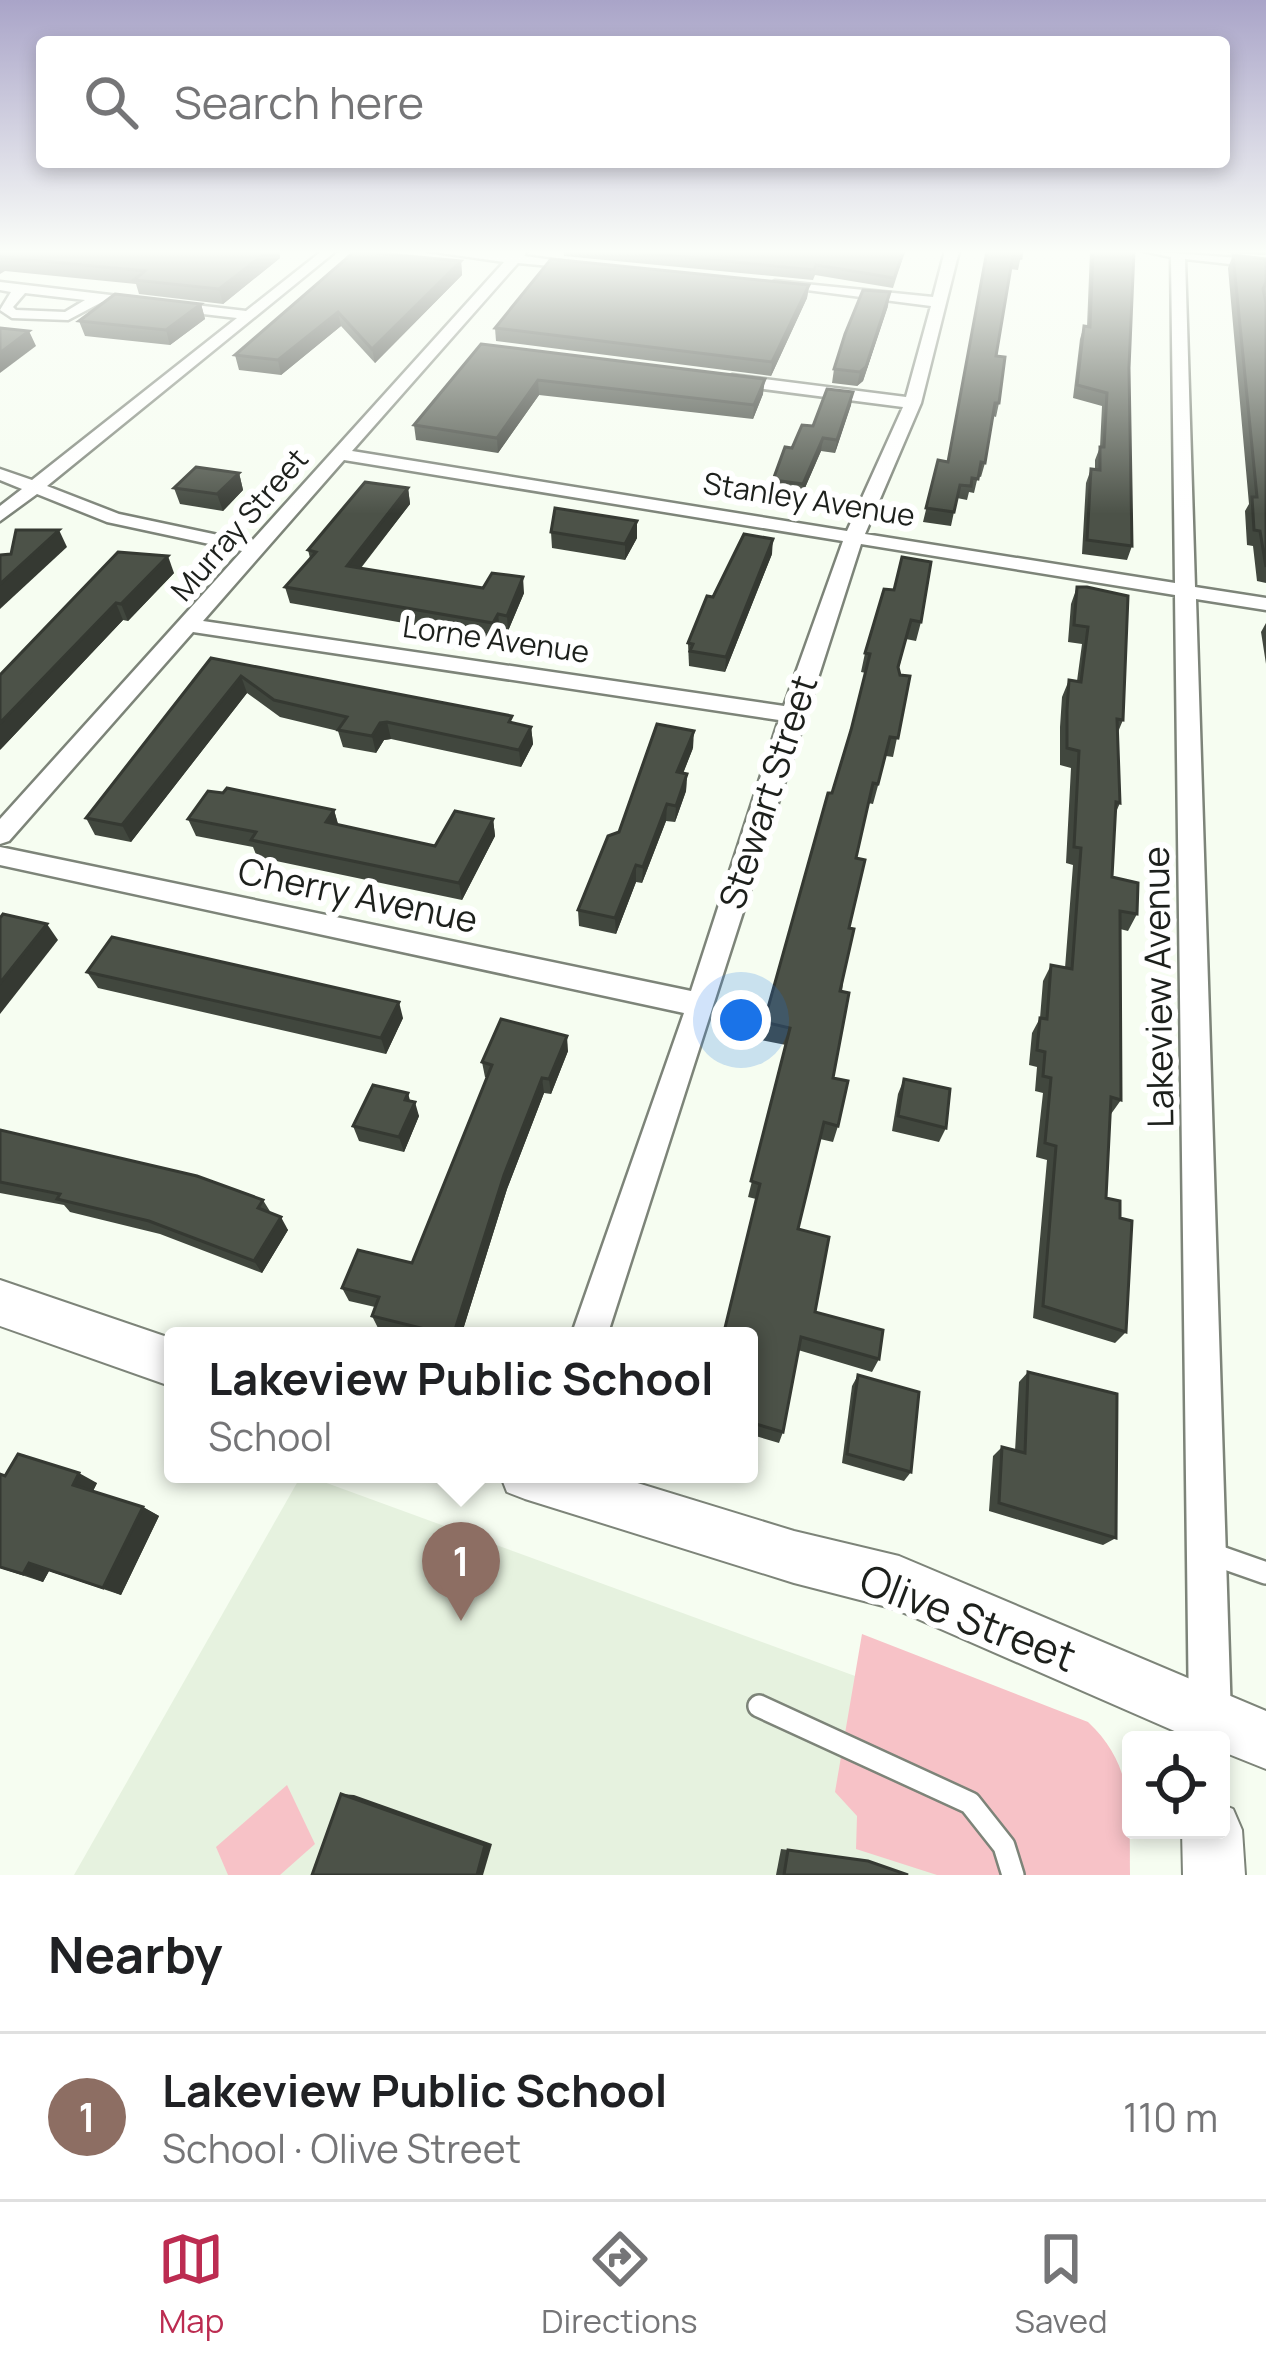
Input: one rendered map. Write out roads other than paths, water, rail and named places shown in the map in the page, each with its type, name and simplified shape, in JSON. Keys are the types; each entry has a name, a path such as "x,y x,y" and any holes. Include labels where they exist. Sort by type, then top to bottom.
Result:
{"street":[{"path":"0,515 223,338"},
{"name":"Murray Street","path":"0,835 447,338"},
{"name":"Stewart Street","path":"592,1327 701,1004 791,715 854,537 913,403 929,338"},
{"name":"Lakeview Avenue","path":"1168,338 1184,591 1210,1729"},
{"path":"442,344 462,345"},
{"path":"723,379 913,403"},
{"name":"Stanley Avenue","path":"342,454 1266,604"},
{"path":"0,474 114,518 256,550"},
{"name":"Lorne Avenue","path":"191,625 791,715"},
{"name":"Cherry Avenue","path":"0,856 701,1004"},
{"path":"0,1304 164,1360"},
{"name":"Olive Street","path":"558,1483 794,1557 899,1583 1210,1729 1266,1740"},
{"path":"1212,1839 1214,1875"}],"lane":[{"path":"1204,1552 1266,1573"},
{"path":"759,1706 970,1803 1004,1846 1013,1875"}],"place":[{"name":"Lakeview Public School","path":"461,1621"}]}
